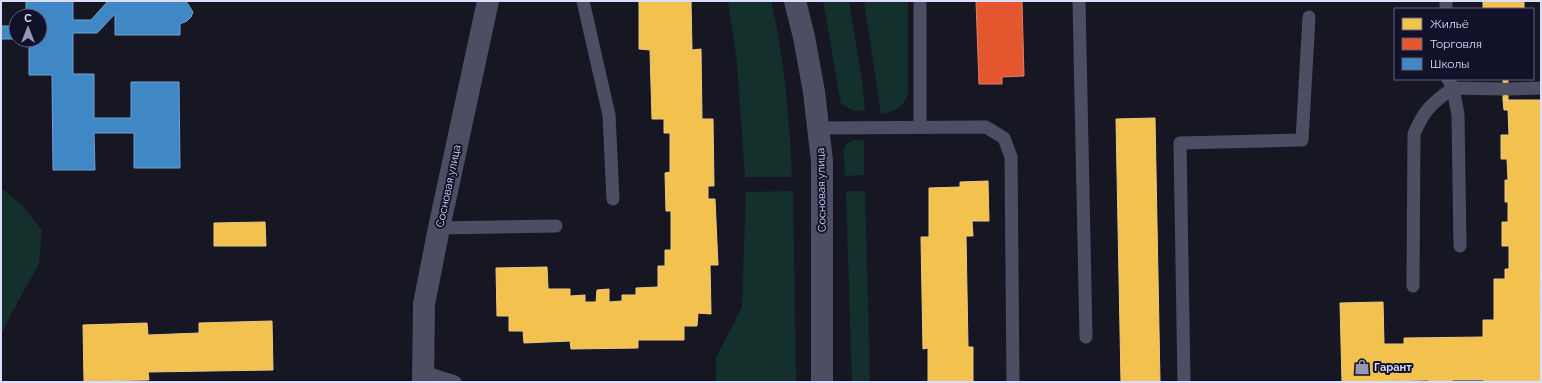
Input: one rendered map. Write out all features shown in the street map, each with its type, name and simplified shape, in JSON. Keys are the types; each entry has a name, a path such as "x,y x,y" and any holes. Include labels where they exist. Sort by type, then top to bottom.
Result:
{"street":[{"name":"Сосновая улица","path":"422,377 424,304 488,1"},
{"name":"Сосновая улица","path":"795,1 804,37 822,161 822,382"}],"lane":[{"path":"583,1 609,115 613,199"},
{"path":"920,1 920,127"},
{"path":"1079,1 1086,337"},
{"path":"1184,382 1180,143 1302,140 1309,17"},
{"path":"1450,84 1506,89 1541,88"},
{"path":"1450,84 1458,115 1460,246"},
{"path":"1413,286 1414,134 1420,118 1450,84"},
{"path":"818,128 986,127 1004,138 1011,157 1013,382"},
{"path":"439,228 556,226"},
{"path":"422,377 455,382"}],"green space":[{"path":"728,1 771,1 783,67 788,111 792,177 745,177 737,62"},
{"path":"823,1 849,1 862,81 865,110 854,111 841,104"},
{"path":"864,1 908,1 908,93 904,102 898,108 891,112 881,114"},
{"path":"853,140 864,140 864,175 845,176 844,150 846,144"},
{"path":"1,188 24,207 42,231 39,264 11,314 1,336"},
{"path":"793,191 796,382 716,382 716,358 742,307 746,192"},
{"path":"846,191 865,191 870,382 852,382"}],"building: Жильё":[{"path":"639,1 691,1 692,50 701,49 702,119 713,119 714,186 708,186 708,199 715,199 718,265 710,265 711,314 698,313 697,326 684,326 684,340 638,340 638,348 571,349 570,341 524,343 523,331 509,331 509,316 497,316 496,268 547,267 548,289 570,289 570,296 585,295 585,302 596,302 597,290 609,289 609,302 622,301 622,295 636,295 636,288 658,287 658,266 665,266 665,250 671,250 671,211 666,211 665,173 670,172 670,133 664,133 664,119 652,119 650,50 639,49"},
{"path":"1483,1 1524,1 1524,8 1483,8"},
{"path":"1503,80 1508,80 1508,100 1503,100"},
{"path":"1503,100 1541,100 1541,382 1484,382 1484,380 1452,380 1452,382 1428,382 1428,380 1342,382 1340,303 1383,302 1384,344 1404,344 1404,338 1483,337 1483,320 1494,320 1494,279 1505,279 1505,269 1509,269 1509,246 1502,246 1502,222 1508,222 1508,202 1505,202 1505,180 1508,180 1507,159 1501,159 1501,135 1509,135 1508,110 1504,110"},
{"path":"1155,118 1160,382 1121,382 1116,119"},
{"path":"988,181 989,221 972,221 973,236 966,236 968,347 973,347 973,382 928,382 928,348 923,349 921,237 929,237 929,188 960,187 960,182"},
{"path":"265,222 266,246 214,246 214,223"},
{"path":"272,321 273,370 148,372 149,380 84,381 83,325 147,323 148,335 199,333 199,323"}],"building: Торговля":[{"path":"976,1 1022,1 1024,76 1002,77 1002,84 979,84"}],"building: Школы":[{"path":"26,1 73,1 73,20 91,20 108,1 186,1 193,12 187,21 180,24 180,35 115,35 115,14 97,33 73,33 73,74 94,74 94,118 131,118 131,82 179,82 180,168 134,168 134,133 94,133 95,170 53,170 52,75 29,75 29,48 48,48 48,8 26,8"},
{"path":"1,26 8,26 8,39 1,39"}],"place":[{"name":"Гарант","path":"1362,367"}]}
